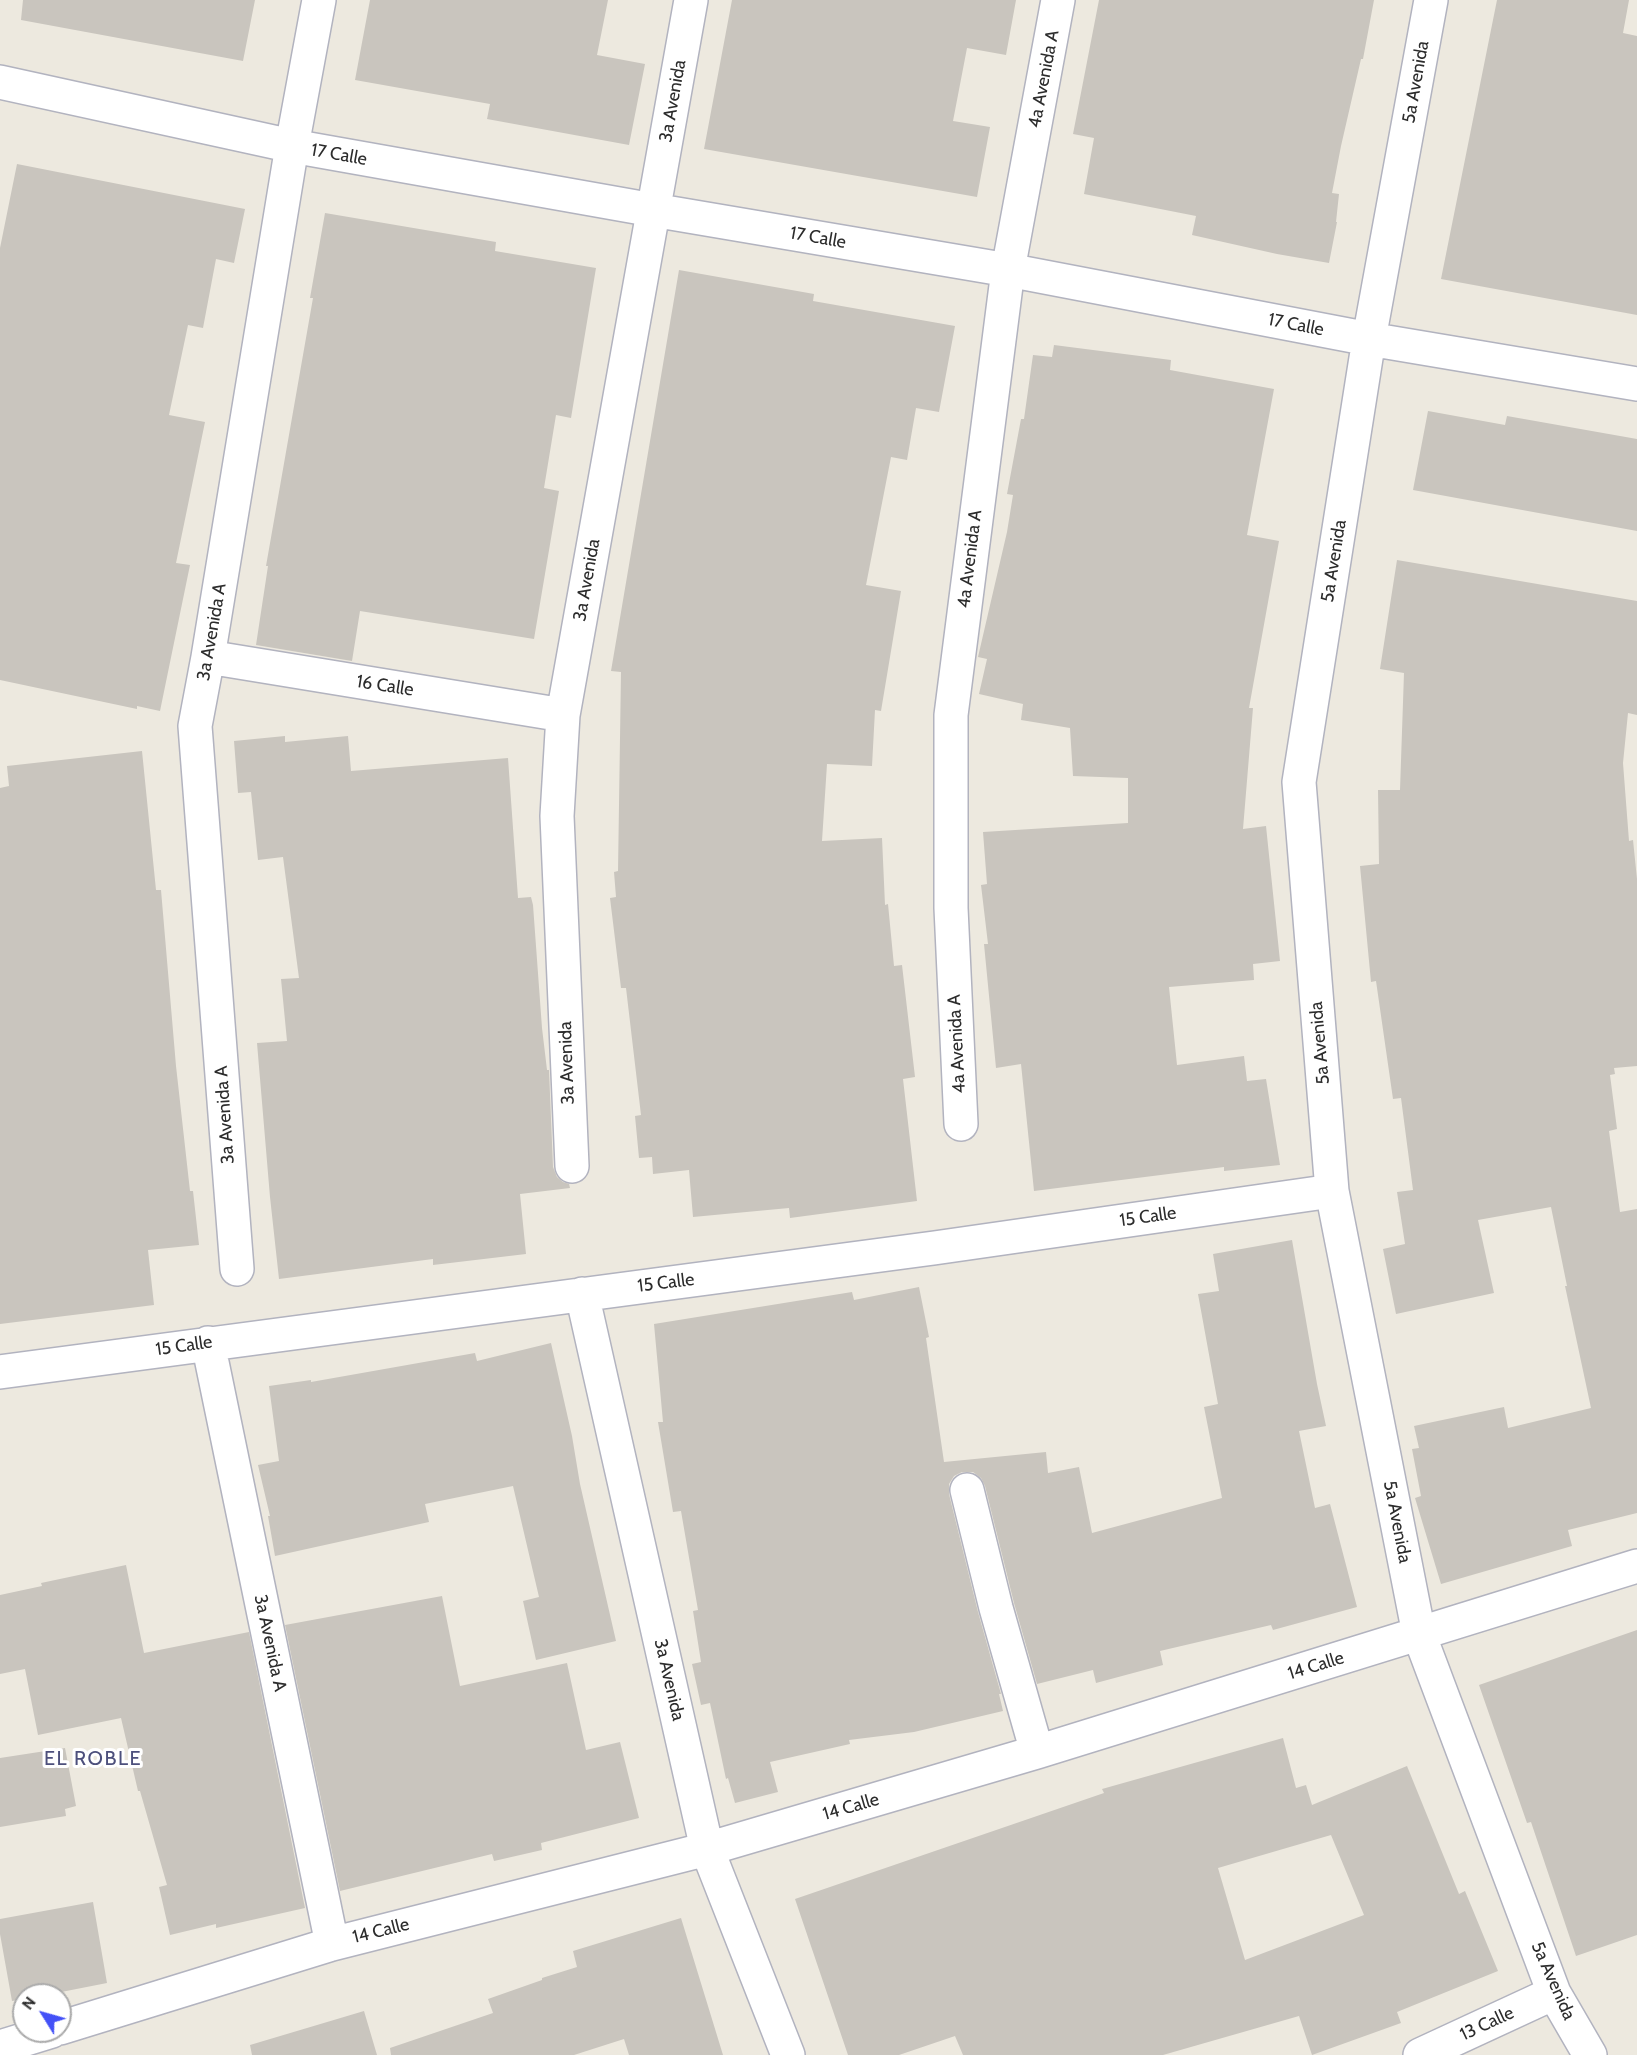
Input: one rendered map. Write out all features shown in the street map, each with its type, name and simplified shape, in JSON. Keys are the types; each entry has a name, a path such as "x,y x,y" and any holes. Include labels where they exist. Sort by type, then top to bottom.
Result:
{"street":[{"name":"3a Avenida A","path":"237,1269 195,726 292,146 319,0"},
{"name":"3a Avenida","path":"572,1166 557,816 563,715 691,0"},
{"name":"4a Avenida A","path":"961,1124 951,908 951,715 1008,270 1058,0"},
{"name":"5a Avenida","path":"1431,0 1369,339 1299,782 1332,1191 1419,1634 1554,1993 1590,2055"},
{"name":"17 Calle","path":"0,82 292,146 1008,270 1369,339 1637,384"},
{"name":"16 Calle","path":"208,657 563,715"},
{"name":"15 Calle","path":"0,1372 923,1250 1332,1191"},
{"name":"3a Avenida","path":"582,1294 706,1849 788,2055"},
{"name":"3a Avenida A","path":"208,1343 332,1944"},
{"path":"967,1490 996,1608 1037,1752"},
{"name":"14 Calle","path":"72,2024 332,1944 706,1849 1037,1752 1637,1566"},
{"name":"13 Calle","path":"1420,2055 1554,1993"}],"building":[{"path":"23,0 255,0 243,61 21,20"},
{"path":"370,0 608,0 597,55 645,64 629,145 487,119 490,104 355,80"},
{"path":"732,0 1016,0 1006,55 967,48 953,121 990,127 977,197 704,149"},
{"path":"1099,0 1374,0 1332,193 1339,194 1337,222 1329,263 1192,235 1196,216 1084,194 1094,138 1073,134"},
{"path":"1497,0 1629,0 1623,33 1637,36 1637,315 1441,279"},
{"path":"17,164 245,209 234,263 216,259 203,328 188,325 169,415 205,422 176,563 190,565 160,711 137,706 137,709 0,680 0,248"},
{"path":"325,213 496,242 495,251 596,268 571,418 556,415 544,488 559,491 534,639 360,611 352,661 256,645 268,566 266,566 313,298 310,298"},
{"path":"679,270 814,294 813,301 955,326 939,412 916,408 907,460 891,457 866,585 901,591 881,711 875,710 872,766 827,764 822,841 882,838 885,905 888,904 894,966 902,965 915,1077 903,1079 917,1201 790,1218 789,1208 693,1217 689,1170 653,1174 652,1157 639,1158 635,1116 641,1115 626,988 621,988 610,898 616,897 614,872 618,871 621,672 611,671"},
{"path":"1054,345 1171,360 1170,370 1274,389 1247,535 1279,541 1249,708 1253,708 1243,829 1266,826 1280,961 1253,964 1254,980 1169,987 1177,1065 1244,1056 1247,1081 1266,1079 1280,1165 1224,1171 1224,1167 1034,1191 1021,1064 996,1068 984,944 988,944 981,885 987,884 983,832 1128,823 1128,778 1073,776 1070,728 1021,720 1023,704 979,694 987,659 978,657 1007,532 1013,495 1007,494 1021,419 1024,419 1033,355 1052,357"},
{"path":"1428,411 1505,425 1507,416 1637,439 1637,531 1413,490"},
{"path":"1397,560 1637,601 1637,715 1628,713 1623,763 1629,841 1633,840 1637,879 1637,1066 1614,1068 1615,1074 1610,1075 1617,1129 1609,1131 1620,1212 1637,1209 1637,1513 1568,1530 1572,1546 1441,1584 1415,1498 1421,1496 1412,1449 1419,1448 1414,1426 1504,1407 1508,1428 1591,1408 1551,1207 1478,1220 1494,1293 1396,1314 1383,1249 1405,1244 1397,1192 1413,1190 1401,1098 1393,1099 1376,981 1371,982 1360,866 1379,864 1378,790 1400,790 1404,673 1380,669"},
{"path":"285,736 285,742 348,736 351,771 508,758 518,898 531,897 533,905 542,1028 547,1070 549,1070 553,1167 557,1177 569,1184 570,1188 520,1194 526,1254 433,1265 433,1259 279,1279 257,1043 287,1041 281,979 299,978 283,857 258,860 251,792 238,793 234,741"},
{"path":"142,751 156,890 161,890 176,1066 190,1191 193,1191 199,1245 148,1250 154,1305 0,1324 0,788 9,786 7,766"},
{"path":"1292,1240 1326,1426 1299,1431 1315,1508 1330,1504 1357,1607 1273,1630 1271,1625 1160,1651 1163,1665 1096,1683 1093,1670 1037,1684 985,1486 981,1478 973,1472 962,1472 954,1476 949,1484 949,1494 1001,1694 999,1694 1003,1711 914,1732 849,1740 850,1744 770,1762 778,1792 735,1803 728,1778 726,1779 710,1703 701,1705 692,1664 701,1662 693,1611 698,1610 681,1511 673,1512 658,1422 663,1422 654,1324 852,1292 854,1300 919,1287 929,1337 926,1338 944,1462 1046,1452 1048,1473 1079,1467 1092,1533 1222,1498 1204,1407 1218,1404 1198,1294 1219,1291 1213,1254"},
{"path":"551,1343 616,1641 536,1660 523,1601 539,1597 513,1486 425,1504 429,1522 275,1556 268,1516 270,1516 258,1465 279,1461 269,1386 311,1380 311,1382 475,1353 477,1361"},
{"path":"126,1565 144,1653 249,1632 305,1908 216,1928 216,1924 170,1935 159,1887 167,1885 140,1791 138,1791 121,1718 38,1735 25,1669 0,1674 0,1595 42,1586 41,1583"},
{"path":"442,1596 460,1686 567,1663 586,1750 620,1742 639,1818 541,1843 542,1850 494,1861 492,1854 340,1891 285,1625"},
{"path":"1637,1630 1637,1935 1576,1956 1531,1822 1527,1823 1479,1685"},
{"path":"1283,1738 1296,1788 1306,1785 1312,1805 1407,1766 1459,1894 1465,1891 1498,1971 1397,2012 1401,2023 1312,2055 1299,2016 1163,2055 963,2055 955,2036 899,2055 848,2055 795,1899 1104,1793 1102,1789","holes":["1331,1835 1364,1915 1245,1960 1218,1868"]},
{"path":"65,1748 76,1806 65,1809 66,1816 0,1827 0,1758"},
{"path":"93,1902 107,1983 72,1990 72,1983 12,1983 12,2001 0,1934 0,1919"},
{"path":"681,1918 723,2055 629,2055 624,2039 574,2055 391,2055 390,2048 493,2013 488,1999 577,1967 573,1951"},
{"path":"364,2011 377,2055 252,2055 250,2045"}],"district":[{"name":"EL ROBLE","path":"93,1759"}]}
